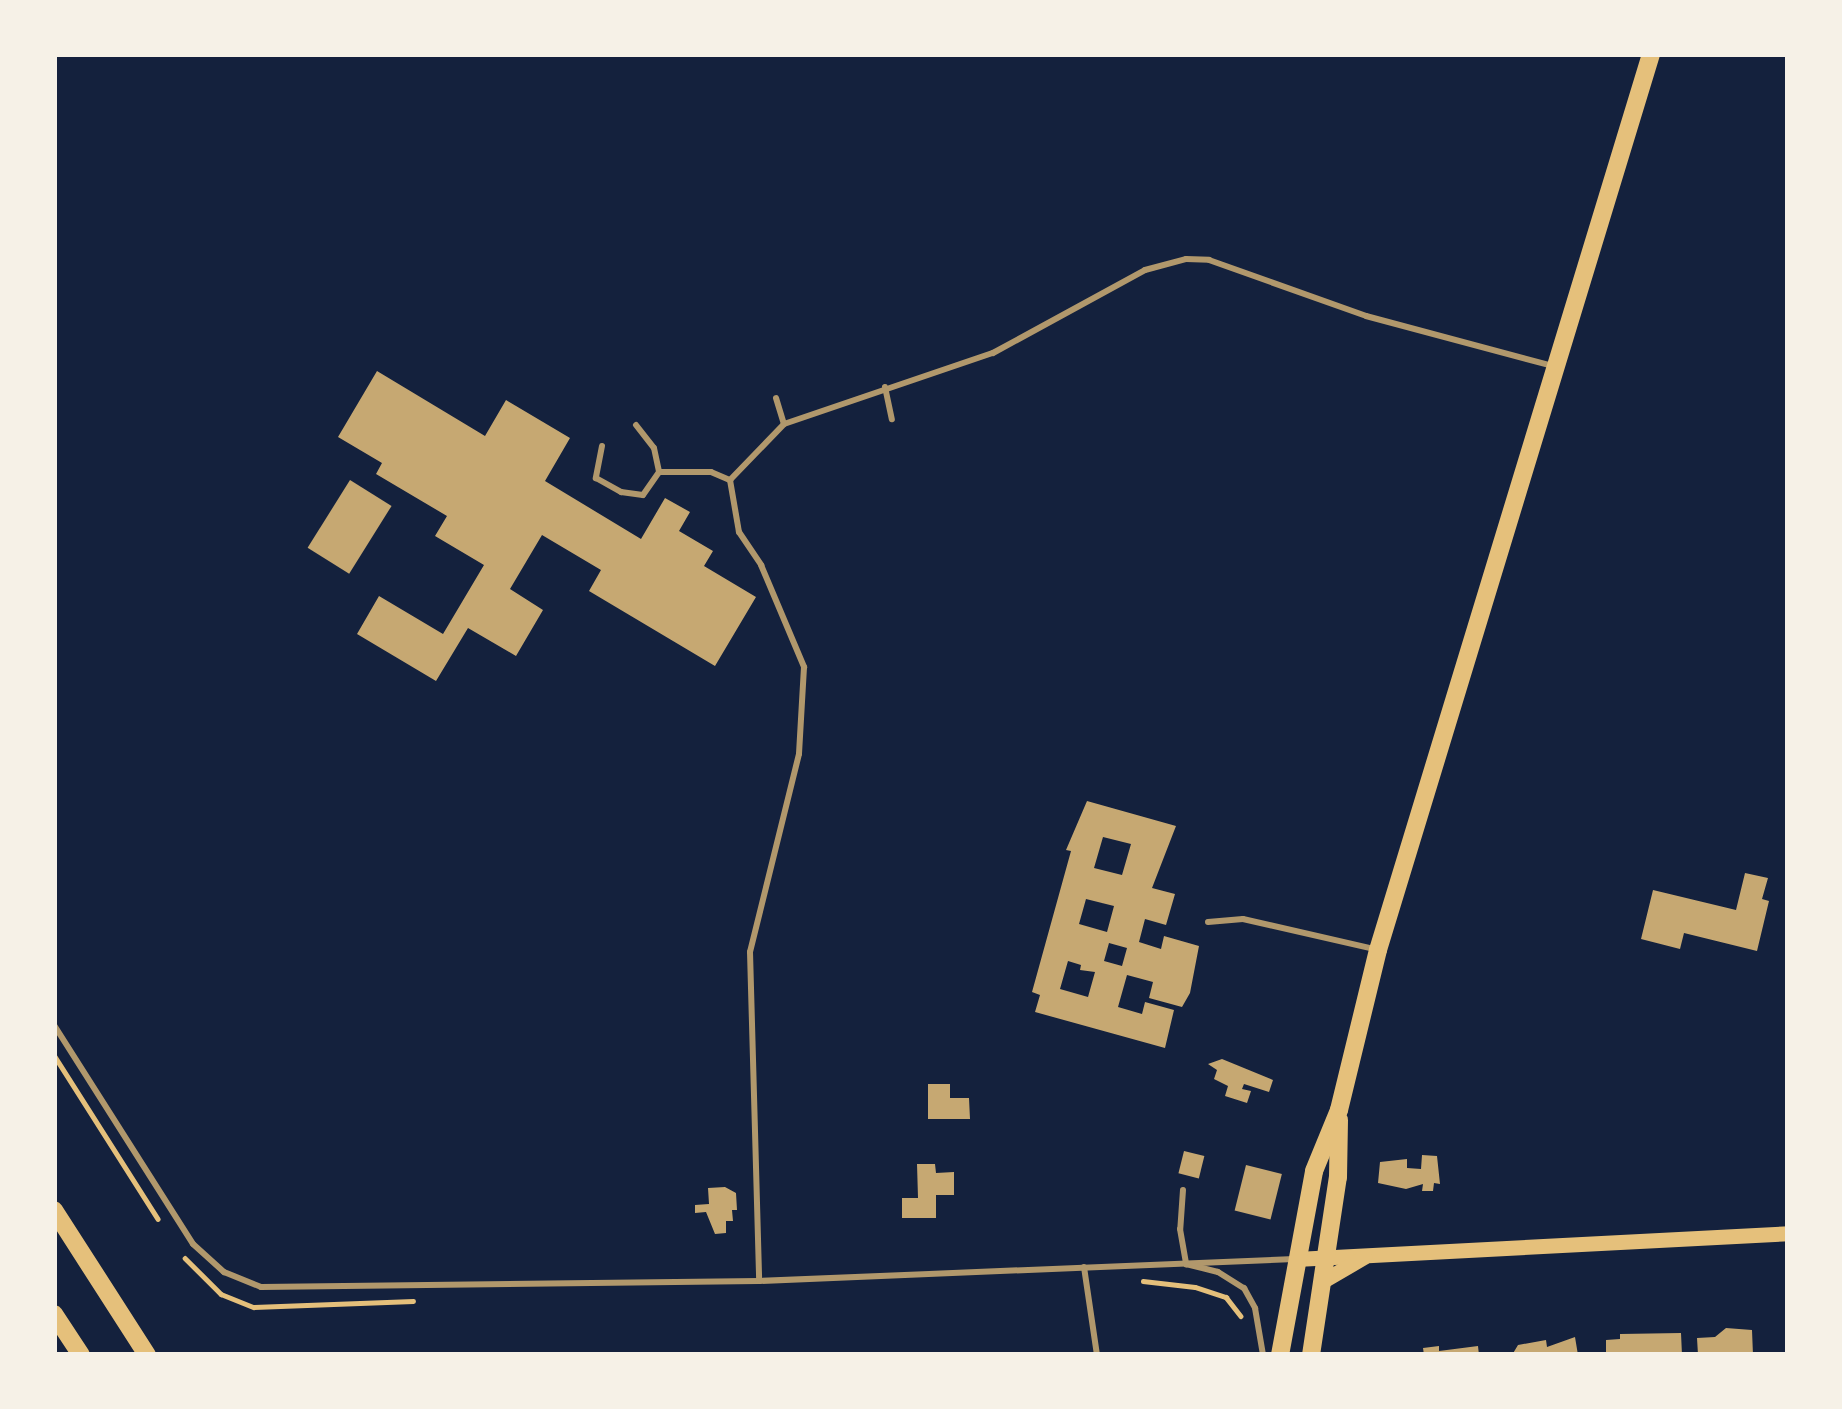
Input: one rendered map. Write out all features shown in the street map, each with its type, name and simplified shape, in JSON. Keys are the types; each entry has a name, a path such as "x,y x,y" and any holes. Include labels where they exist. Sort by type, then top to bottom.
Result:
{"main road":[{"path":"1280,1355 1314,1172 1339,1110 1378,950 1651,54"},
{"path":"1311,1355 1338,1178 1339,1110"},
{"path":"54,1210 147,1355"},
{"path":"1296,1259 1788,1233"},
{"path":"1321,1282 1366,1256"},
{"path":"54,1314 81,1355"}],"lane":[{"path":"730,480 784,424 993,353 1145,270 1186,259 1209,260 1366,316 1556,367"},
{"path":"885,387 892,419"},
{"path":"776,398 784,424"},
{"path":"602,446 596,478 621,492 643,495 659,472 654,448 636,425"},
{"path":"659,472 711,472 730,480"},
{"path":"730,480 739,532 800,644 806,690 799,754 750,952 759,1281"},
{"path":"1208,922 1243,919 1378,950"},
{"path":"54,1025 208,1262 249,1284 281,1290 759,1281 1296,1259"},
{"path":"1183,1190 1180,1228 1186,1264"},
{"path":"1186,1264 1218,1272 1244,1288 1255,1308 1263,1355"},
{"path":"1084,1268 1096,1355"}],"path":[{"path":"54,1055 160,1222"},
{"path":"172,1240 211,1287 254,1307 421,1301"},
{"path":"1126,1280 1196,1287 1226,1298 1242,1317"}],"building":[{"path":"377,371 485,436 506,400 570,438 545,481 641,539 665,498 690,512 679,531 713,551 704,566 756,597 715,666 589,591 601,570 542,535 510,589 543,610 516,656 468,628 436,681 357,634 379,596 443,634 484,565 435,536 447,516 376,474 382,463 338,437"},
{"path":"350,480 392,506 349,574 308,548"},
{"path":"1087,801 1176,826 1152,888 1175,894 1166,925 1145,919 1139,942 1161,949 1164,936 1199,946 1190,993 1182,1007 1149,998 1153,982 1127,975 1118,1007 1142,1014 1145,1002 1174,1010 1165,1048 1035,1012 1040,995 1032,992 1071,851 1066,850","holes":["1103,837 1131,844 1122,875 1094,868","1086,899 1114,906 1107,932 1079,924","1109,943 1127,948 1122,966 1104,961","1068,961 1081,965 1080,970 1095,972 1088,997 1060,989"]},
{"path":"1745,873 1768,878 1762,899 1769,901 1757,951 1684,933 1680,949 1641,939 1653,890 1736,910"},
{"path":"1222,1059 1273,1080 1269,1092 1244,1084 1242,1089 1251,1091 1247,1103 1225,1096 1228,1086 1214,1079 1217,1070 1208,1064"},
{"path":"928,1084 950,1084 950,1098 969,1098 970,1119 928,1119"},
{"path":"1184,1151 1204,1156 1199,1178 1178,1173"},
{"path":"1422,1155 1437,1156 1440,1184 1434,1183 1433,1191 1422,1191 1423,1184 1406,1189 1378,1183 1380,1162 1407,1159 1407,1168 1421,1169"},
{"path":"917,1164 935,1164 936,1173 954,1172 954,1195 936,1195 936,1218 902,1218 902,1198 918,1198"},
{"path":"1246,1165 1282,1174 1271,1220 1235,1211"},
{"path":"725,1187 736,1193 737,1210 732,1210 733,1221 726,1221 726,1233 715,1234 706,1212 695,1213 695,1205 709,1204 708,1188"},
{"path":"1726,1328 1752,1330 1753,1355 1698,1355 1697,1338 1715,1337"},
{"path":"1681,1333 1682,1355 1606,1355 1606,1340 1620,1339 1620,1334"},
{"path":"1575,1337 1578,1355 1512,1355 1518,1345 1546,1340 1547,1347"},
{"path":"1439,1346 1439,1351 1478,1346 1479,1355 1424,1355 1423,1348"}]}
